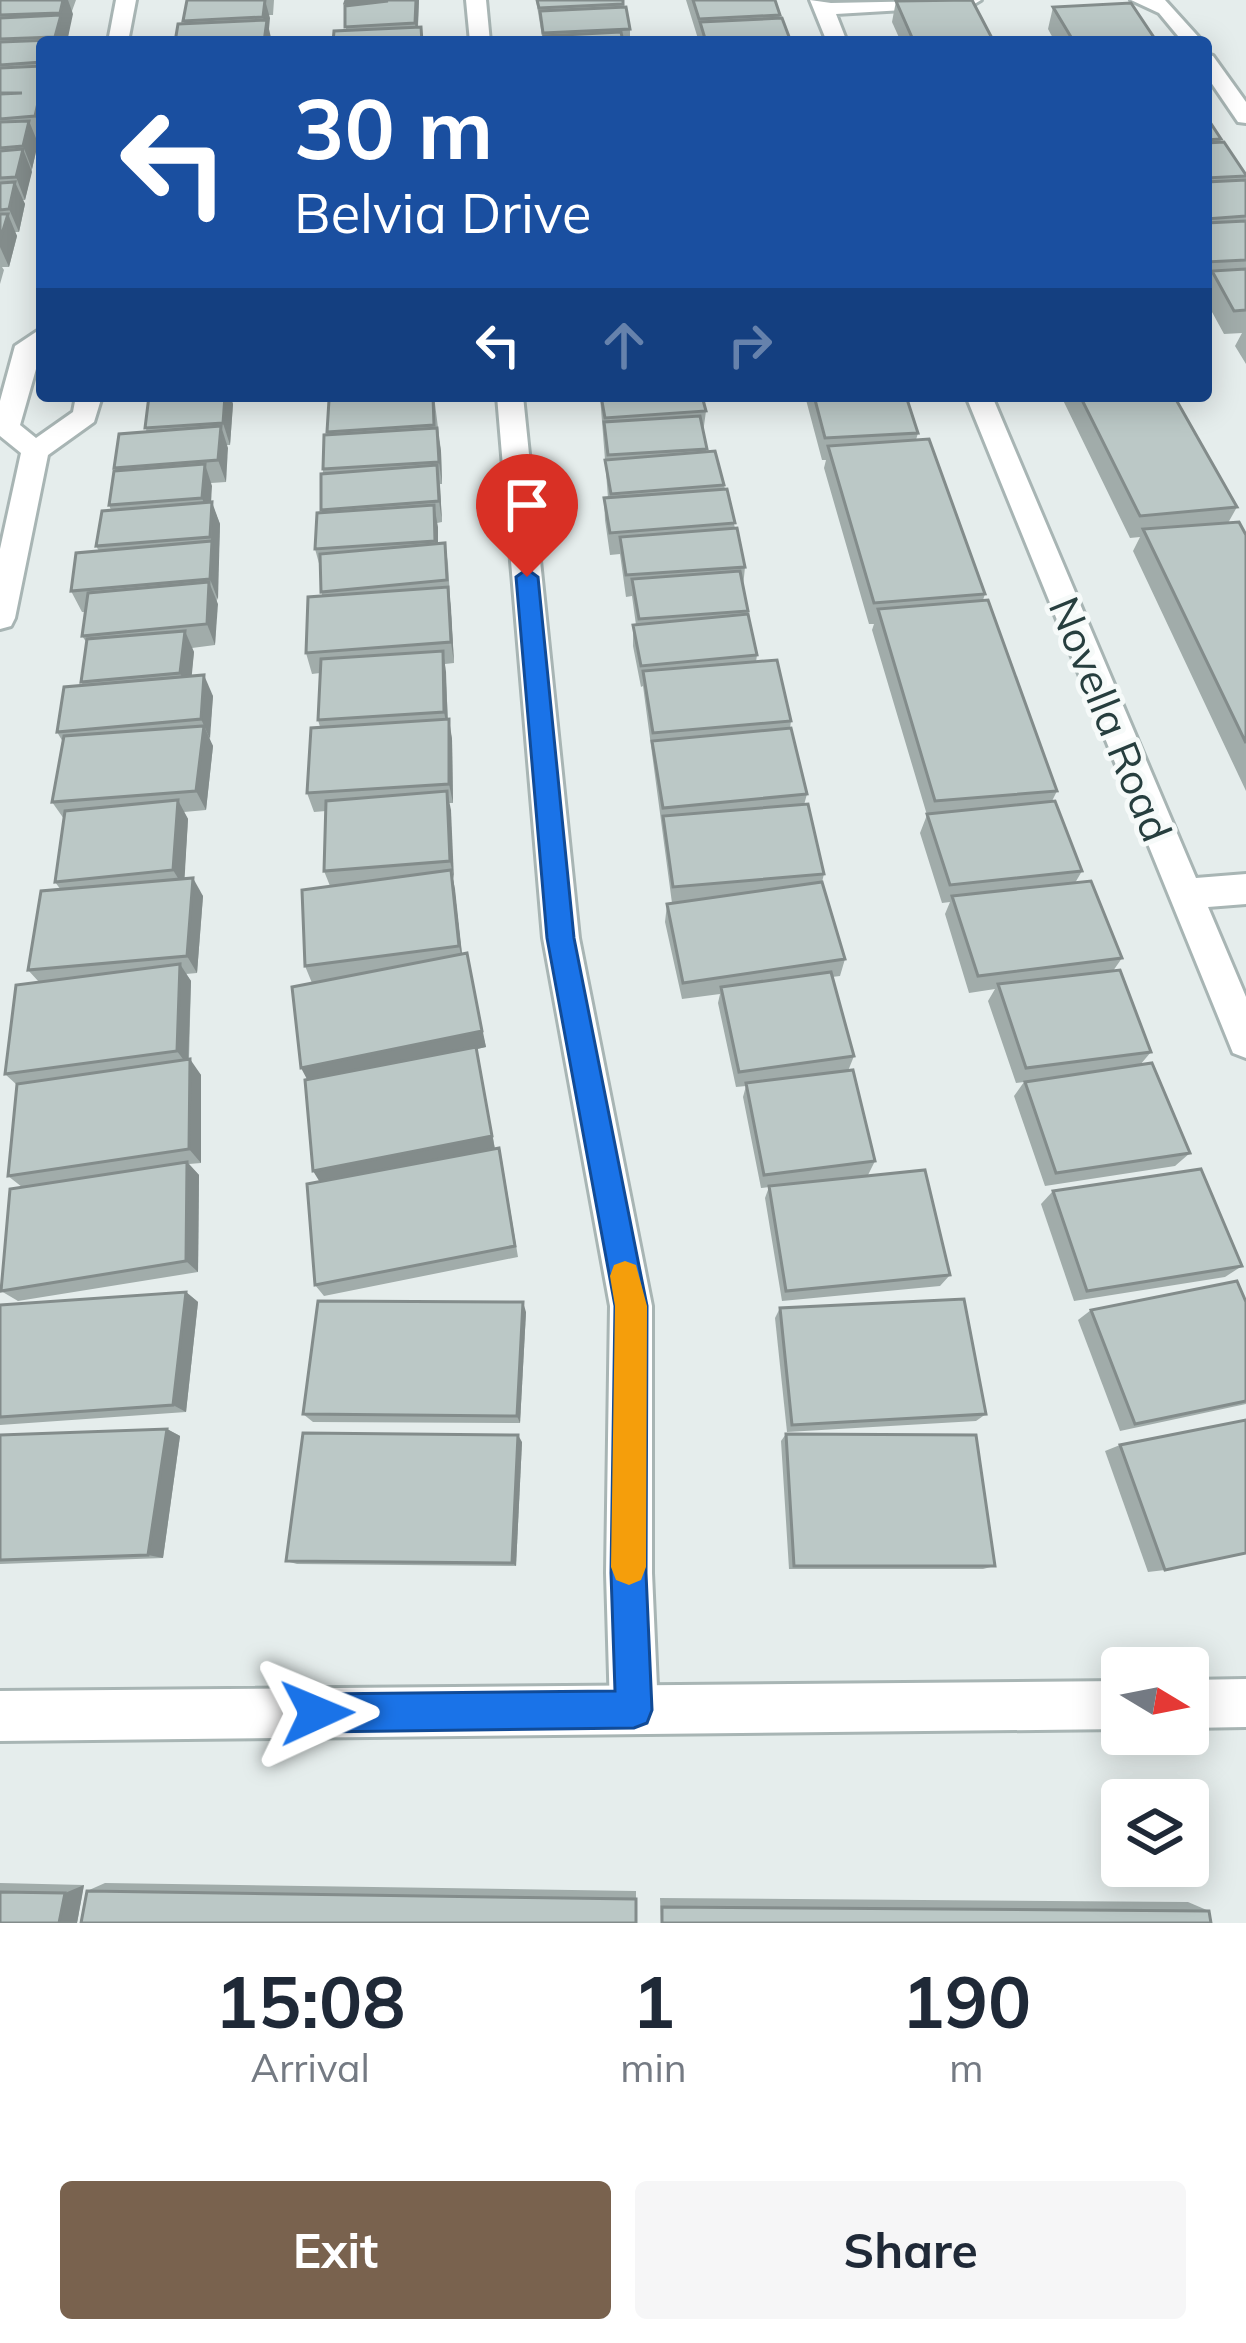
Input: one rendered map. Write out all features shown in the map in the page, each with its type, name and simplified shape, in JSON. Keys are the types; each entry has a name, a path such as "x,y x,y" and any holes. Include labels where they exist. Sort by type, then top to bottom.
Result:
{"street":[{"path":"119,36 126,0"},
{"path":"476,0 479,36"},
{"path":"835,36 822,4 971,0"},
{"path":"1142,0 1154,1 1173,14 1189,36"},
{"path":"1212,69 1246,117"},
{"path":"35,451 6,427 28,346 36,340"},
{"path":"0,618 35,451 85,416 88,402"},
{"path":"511,402 561,938 631,1306 629,1573 634,1710"},
{"name":"Novella Road","path":"981,402 1246,1041"},
{"path":"1182,894 1246,889"},
{"path":"1209,1704 1246,1703"},
{"path":"0,1716 1101,1705"}],"building":[{"path":"0,0 63,0 60,13 0,15"},
{"path":"187,0 265,0 263,17 183,21"},
{"path":"346,0 416,0 415,23 345,27 345,6 388,1"},
{"path":"537,0 623,0 623,4 539,8"},
{"path":"693,0 775,0 780,15 699,19"},
{"path":"972,0 991,36 911,36 896,1"},
{"path":"1131,3 1153,36 1070,36 1053,7"},
{"path":"626,7 630,29 543,33 540,11"},
{"path":"61,15 55,36 36,38 0,39 0,18"},
{"path":"782,18 789,36 704,36 700,22"},
{"path":"267,20 265,36 176,36 178,24"},
{"path":"421,27 422,36 334,36 334,31"},
{"path":"621,32 622,36 544,36"},
{"path":"36,41 36,62 0,65 0,42"},
{"path":"36,66 35,116 0,119 0,94 22,93 0,93 0,68"},
{"path":"29,121 23,146 0,148 0,122"},
{"path":"1224,142 1246,176 1212,178 1212,143"},
{"path":"23,149 16,177 0,178 0,151"},
{"path":"1246,180 1246,216 1212,219 1212,182"},
{"path":"15,182 9,209 0,210 0,183"},
{"path":"0,214 8,214 0,240"},
{"path":"1246,221 1246,260 1212,262 1212,223"},
{"path":"1246,269 1246,310 1234,311 1212,271"},
{"path":"148,402 225,402 223,423 145,428"},
{"path":"329,402 433,402 434,425 327,432"},
{"path":"602,402 704,402 706,411 605,418"},
{"path":"816,402 908,402 918,433 825,438"},
{"path":"1083,402 1177,402 1237,507 1140,516"},
{"path":"700,416 707,449 608,455 604,422"},
{"path":"221,426 218,460 114,468 119,434"},
{"path":"437,428 439,462 323,469 324,435"},
{"path":"929,439 985,594 874,603 828,446"},
{"path":"715,451 724,485 611,494 605,460"},
{"path":"205,464 202,498 109,505 114,471"},
{"path":"437,465 439,501 321,510 321,474"},
{"path":"727,489 735,523 610,533 604,498"},
{"path":"212,502 210,537 96,546 102,511"},
{"path":"434,505 435,541 315,549 317,513"},
{"path":"1239,522 1246,535 1246,743 1143,529"},
{"path":"737,528 745,567 626,575 620,537"},
{"path":"212,541 210,579 71,591 76,553"},
{"path":"445,543 447,580 321,592 320,554"},
{"path":"740,571 748,611 639,619 632,579"},
{"path":"209,582 207,624 82,636 88,593"},
{"path":"448,587 451,642 306,653 308,597"},
{"path":"988,600 1057,791 935,801 878,609"},
{"path":"748,614 757,655 641,666 633,625"},
{"path":"185,631 180,673 81,682 87,639"},
{"path":"443,651 444,712 318,720 321,659"},
{"path":"777,660 791,721 653,733 643,671"},
{"path":"204,675 201,719 57,732 64,687"},
{"path":"449,719 449,784 307,793 311,728"},
{"path":"204,726 196,791 52,802 64,736"},
{"path":"791,728 807,794 663,808 652,741"},
{"path":"447,791 450,861 324,871 326,801"},
{"path":"178,800 173,870 55,882 65,811"},
{"path":"1055,801 1082,871 950,885 927,814"},
{"path":"808,804 824,874 673,887 663,816"},
{"path":"451,870 459,946 305,966 302,890"},
{"path":"193,878 187,956 28,970 41,891"},
{"path":"1091,881 1122,958 978,976 952,896"},
{"path":"822,882 845,959 683,983 667,904"},
{"path":"467,953 482,1031 301,1068 292,987"},
{"path":"180,964 177,1051 5,1074 16,985"},
{"path":"1120,970 1151,1052 1026,1068 998,984"},
{"path":"831,972 854,1056 739,1072 721,987"},
{"path":"476,1047 492,1136 313,1171 305,1080"},
{"path":"190,1059 189,1149 8,1176 17,1084"},
{"path":"1152,1063 1190,1153 1056,1173 1025,1082"},
{"path":"853,1070 875,1161 764,1175 746,1083"},
{"path":"499,1148 515,1246 315,1285 307,1184"},
{"path":"187,1162 186,1261 1,1291 10,1189"},
{"path":"1201,1169 1242,1266 1087,1291 1053,1191"},
{"path":"925,1170 950,1275 786,1291 769,1186"},
{"path":"1237,1281 1246,1302 1246,1401 1135,1424 1091,1310"},
{"path":"186,1292 173,1405 0,1417 0,1305"},
{"path":"964,1299 986,1414 792,1425 780,1308"},
{"path":"318,1301 523,1302 517,1416 303,1414"},
{"path":"1246,1420 1246,1553 1165,1570 1120,1445"},
{"path":"167,1429 148,1555 0,1560 0,1435"},
{"path":"303,1433 518,1435 512,1563 286,1561"},
{"path":"786,1434 976,1435 995,1566 794,1566"},
{"path":"87,1891 636,1899 636,1923 81,1923"},
{"path":"0,1892 65,1893 59,1923 0,1923"},
{"path":"662,1907 1209,1911 1211,1923 662,1923"}],"slow traffic":[{"path":"625,1276 631,1306 629,1567"}],"route":[{"path":"317,1713 634,1710 629,1573 631,1306 561,938 527,577"}]}
